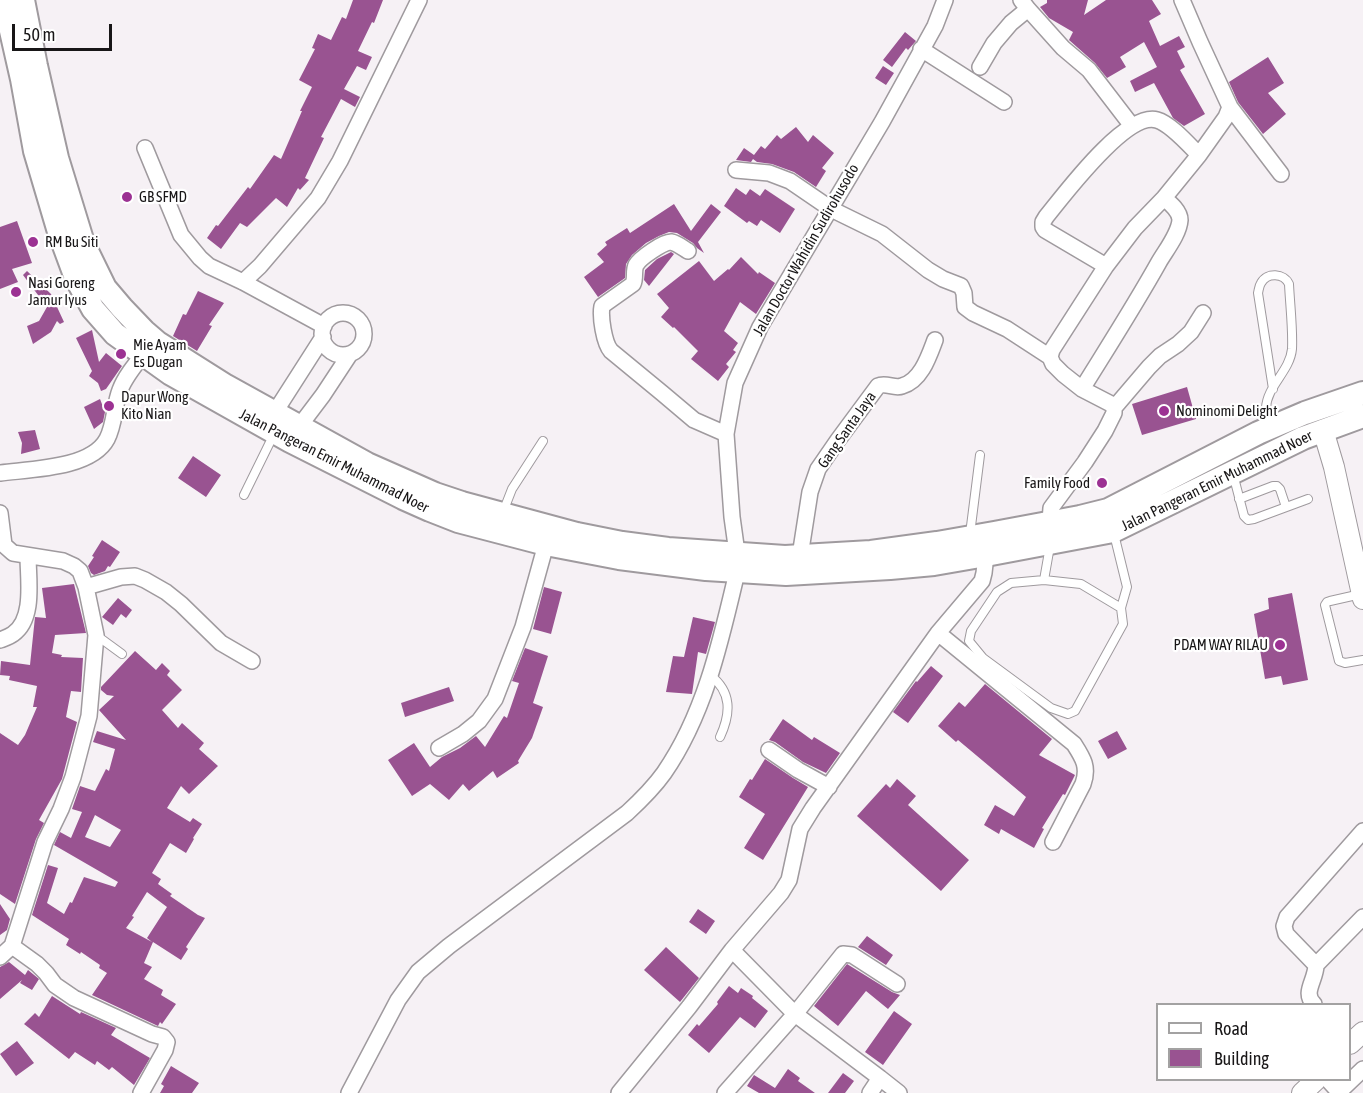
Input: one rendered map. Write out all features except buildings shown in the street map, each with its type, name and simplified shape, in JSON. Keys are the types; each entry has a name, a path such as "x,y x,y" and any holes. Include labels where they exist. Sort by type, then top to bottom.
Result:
{"main road":[{"name":"Jalan Pangeran Emir Muhammad Noer","path":"4,0 30,77"},
{"name":"Jalan Pangeran Emir Muhammad Noer","path":"23,0 35,151 73,242 76,279 93,309 115,334 157,357 199,390 285,428 406,491 430,510 503,514 577,534 620,550"},
{"name":"Jalan Pangeran Emir Muhammad Noer","path":"1111,520 1264,430 1363,393"},
{"name":"Jalan Pangeran Emir Muhammad Noer","path":"460,512 546,543 620,550 706,569 737,562 790,562 890,568 956,546 1050,533 1111,520 1232,473 1323,430 1363,416"},
{"path":"1264,430 1266,455"},
{"name":"Jalan Pangeran Emir Muhammad Noer","path":"956,546 986,555 1050,533"}],"street":[{"path":"243,282 268,257 318,198 340,161 419,0"},
{"name":"Jalan Doctor Wahidin Sudirohusodo","path":"737,562 726,434 735,382 760,327 882,122 935,26 945,0"},
{"path":"1182,0 1230,107 1281,174"},
{"path":"980,67 994,42 1025,4 1062,48 1089,70 1132,126"},
{"path":"921,49 1004,102"},
{"path":"1050,357 1052,350 1107,266 1135,228 1164,198 1199,155 1226,117 1230,107"},
{"path":"1107,266 1045,230 1043,226 1043,222 1090,162 1132,126 1150,119 1167,126 1199,155"},
{"path":"145,148 181,235 200,258 209,266 243,282 323,332 326,346 333,352 341,355 350,354"},
{"path":"736,170 769,173 790,181 831,209 882,234 935,275 958,285 964,293 965,307 1050,357 1053,364 1082,389 1105,400 1114,408"},
{"path":"1082,389 1140,296 1175,234 1180,220 1179,216 1164,198"},
{"path":"688,250 675,243 664,243 636,265 633,284 602,306 606,346 694,420 726,434"},
{"path":"342,313 354,316 362,324 365,336 360,347 350,354 323,395 285,428 331,317 342,313"},
{"path":"1050,533 1051,508 1105,431 1114,413 1114,408 1149,367 1191,332 1203,313"},
{"name":"Gang Santa Jaya","path":"790,562 818,469 878,386 883,384 901,387 911,381 925,365 935,340"},
{"path":"0,473 66,464 84,459 99,449 107,439 120,390 130,372 157,357"},
{"path":"1323,430 1334,467 1363,596"},
{"path":"0,513 4,545 13,553 63,561 80,571 86,587 96,635 89,716 73,777 45,842 12,946 0,957"},
{"path":"439,748 463,734 479,721 495,699 523,627 546,543"},
{"path":"619,1093 732,950 769,908 789,880 800,829 938,633 982,581 986,555"},
{"path":"0,640 17,631 27,614 28,556"},
{"path":"349,1093 398,1000 418,972 449,946 627,813 663,774 686,736 710,675 725,622 737,562"},
{"path":"86,587 121,577 135,576 145,580 166,592 221,643 252,661"},
{"path":"938,633 1074,744 1084,759 1086,776 1053,842"},
{"path":"769,750 798,770 829,787"},
{"path":"1316,965 1286,934 1284,926 1287,917 1363,831"},
{"path":"1312,1003 1308,993 1316,965 1363,917"},
{"path":"12,946 37,964 55,985 74,998 163,1037 167,1042 165,1050 141,1093"},
{"path":"732,950 795,1014 899,1093"},
{"path":"725,1093 795,1014 843,954 852,955 897,984"},
{"path":"1351,1080 1363,1069"},
{"path":"870,1093 880,1078"},
{"path":"1302,1093 1315,1081"},
{"path":"1339,1092 1350,1081"}],"lane":[{"path":"1264,430 1266,409 1273,389 1292,350 1289,284 1282,276 1270,276 1262,280 1258,292 1273,389"},
{"path":"244,495 285,428"},
{"path":"503,514 512,489 543,441"},
{"path":"956,546 980,455"},
{"path":"1232,473 1244,516 1248,520 1308,499"},
{"path":"1239,499 1277,486 1286,507"},
{"path":"1111,520 1126,587 1121,608 1123,624 1075,711 1068,714 1051,708 983,658 969,641 971,631 997,592 1011,583 1044,580 1073,582 1081,584 1121,608"},
{"path":"1044,580 1050,533"},
{"path":"1363,596 1330,601 1325,605 1339,661 1344,663 1363,660"},
{"path":"96,635 122,654"},
{"path":"710,675 718,682 728,702 725,726 720,737"}],"place":[{"name":"GB SFMD","path":"127,197"},
{"name":"RM Bu Siti","path":"33,242"},
{"name":"Nasi Goreng Jamur Iyus","path":"16,292"},
{"name":"Mie Ayam Es Dugan","path":"121,354"},
{"name":"Dapur Wong Kito Nian","path":"109,406"},
{"name":"Nominomi Delight","path":"1164,411"},
{"name":"Family Food","path":"1102,483"},
{"name":"PDAM WAY RILAU","path":"1280,645"}]}
